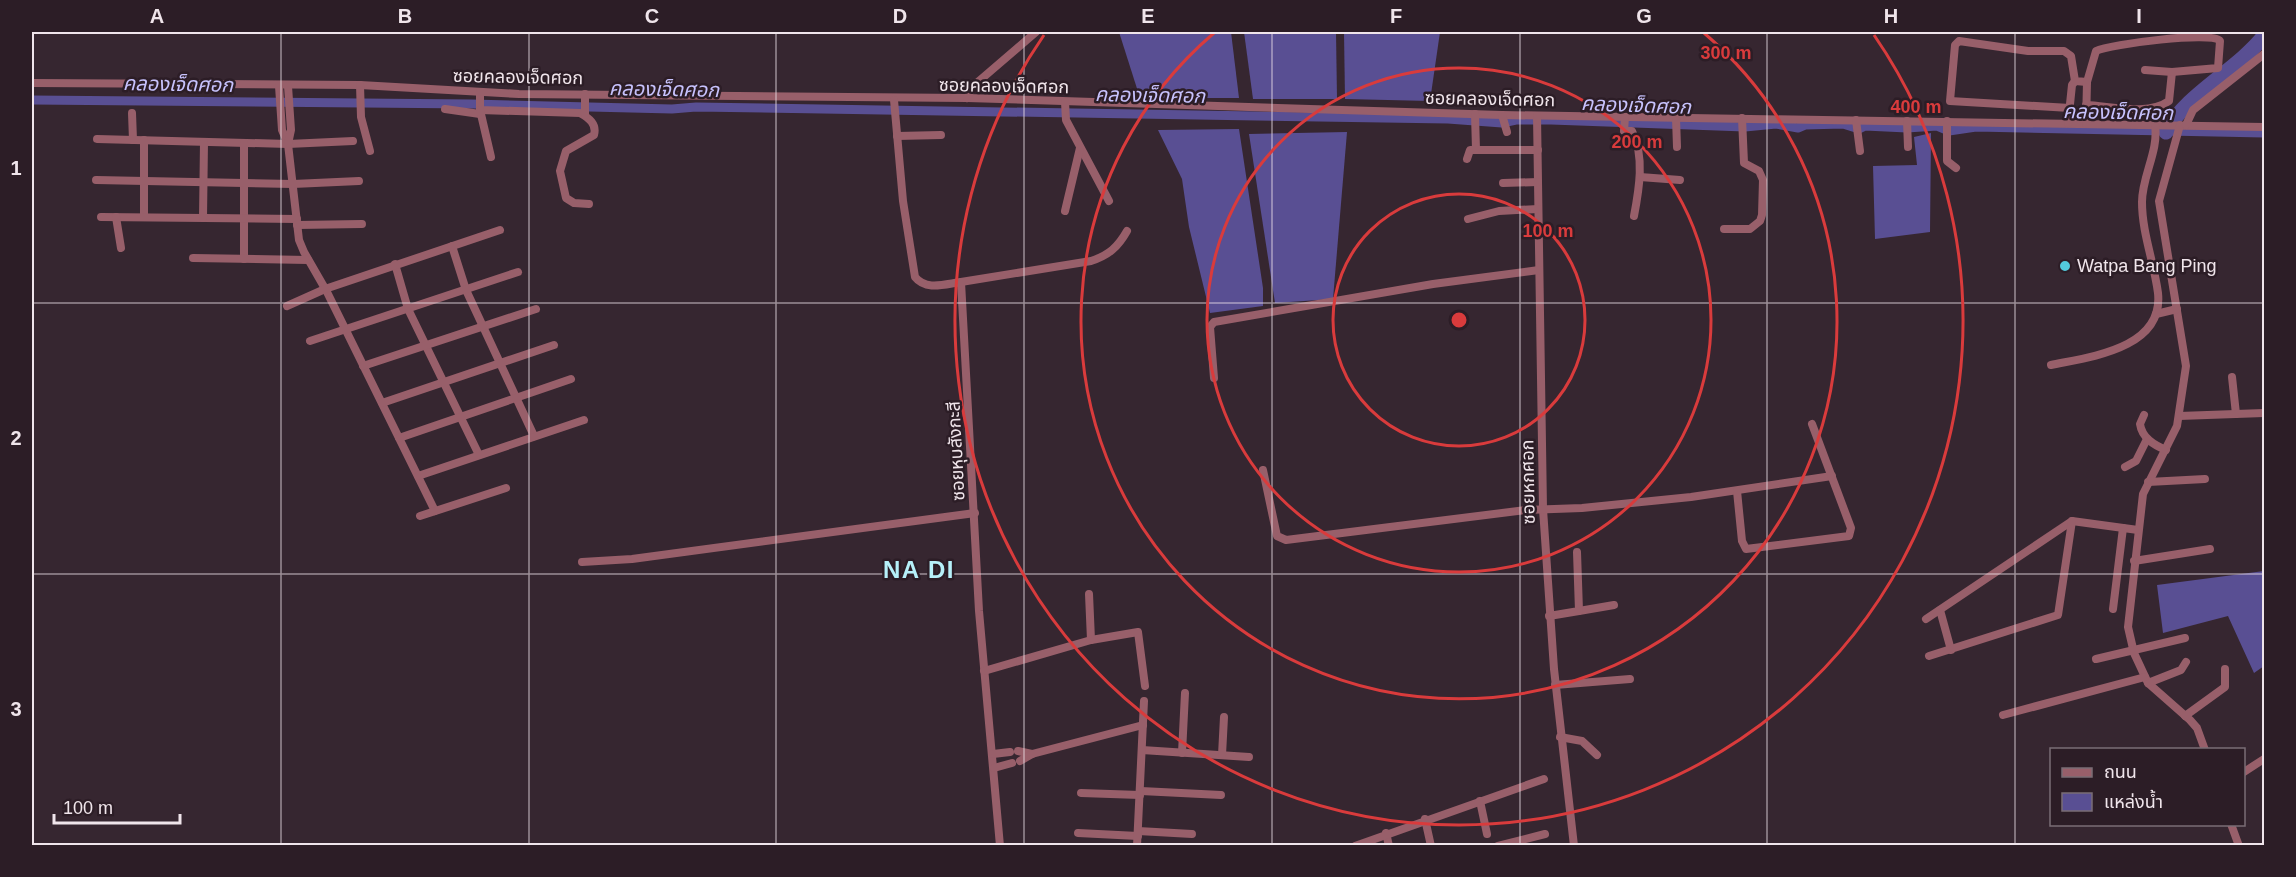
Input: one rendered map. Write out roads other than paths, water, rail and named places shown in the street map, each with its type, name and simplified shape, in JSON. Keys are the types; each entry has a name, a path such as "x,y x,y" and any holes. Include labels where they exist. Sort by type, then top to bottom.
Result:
{"street":[{"path":"967,98 972,87 1036,32"},
{"path":"2086,124 2087,82 2093,56 2101,48 2192,37 2214,36 2220,41 2218,68 2172,72 2145,70"},
{"path":"2068,123 2070,108 2072,85 2075,81 2071,56 2068,52 2028,51 1959,41 1955,45 1950,102 2070,108"},
{"path":"2204,748 2197,728 2146,680 2133,650 2128,620 2143,494 2166,450 2179,416 2186,357 2159,201 2176,142 2182,126 2193,110 2265,54"},
{"path":"2086,105 2145,108 2162,106 2169,101 2172,72"},
{"path":"2075,81 2087,82"},
{"name":"ซอยคลองเจ็ดศอก","path":"32,83 360,89 480,104 585,94 894,102 967,98 1065,108 1476,120 1503,123 1537,116 1624,122 1676,118 1857,123 2068,123 2156,127 2265,127"},
{"path":"286,88 281,96 282,130 288,144 299,240 435,511"},
{"path":"286,88 292,110 288,144"},
{"path":"360,89 361,117 370,151"},
{"path":"585,94 585,113"},
{"path":"894,102 915,278 923,285 961,282 1091,261 1105,256 1118,246 1127,231"},
{"path":"480,104 490,157"},
{"path":"445,109 480,104 585,113 591,119 595,130 594,135 566,151 560,171 566,198 574,203 589,204"},
{"path":"1065,108 1080,148 1109,201"},
{"path":"132,113 133,140"},
{"name":"ซอยหกศอก","path":"1537,116 1530,150 1535,182 1531,209 1539,270 1540,510 1560,737 1574,846"},
{"path":"1676,118 1677,147"},
{"path":"1476,120 1476,150"},
{"path":"1724,229 1750,229 1760,221 1762,215 1764,180 1759,171 1744,163 1742,121"},
{"path":"1624,122 1624,131 1632,131 1635,137 1640,177 1634,216"},
{"path":"1857,123 1860,151"},
{"path":"1907,123 1908,147"},
{"path":"1947,124 1947,161 1956,168"},
{"path":"2156,127 2156,138 2142,200 2143,224 2158,294 2156,314"},
{"path":"897,136 941,135"},
{"path":"97,139 288,144 353,141"},
{"path":"144,140 144,217"},
{"path":"203,218 204,142"},
{"path":"244,143 244,259"},
{"path":"1065,211 1080,148"},
{"path":"1467,159 1467,152 1476,150 1530,150"},
{"path":"1640,177 1680,180"},
{"path":"96,180 293,184 359,181"},
{"path":"1503,183 1535,182"},
{"path":"1468,219 1499,211 1531,209"},
{"path":"101,217 243,219 362,224"},
{"path":"116,217 121,248"},
{"path":"287,306 325,289 395,264 500,230"},
{"path":"452,246 466,290 534,436"},
{"path":"194,258 308,260"},
{"path":"395,264 408,309 479,455"},
{"path":"1214,378 1210,327 1214,322 1433,284 1539,270"},
{"path":"310,341 518,272"},
{"name":"ซอยหุบสังกะสี","path":"961,282 972,513 1000,846"},
{"path":"363,366 536,309"},
{"path":"2051,365 2127,347 2156,314 2177,309"},
{"path":"382,403 554,345"},
{"path":"2232,377 2236,414"},
{"path":"399,438 571,379"},
{"path":"2179,416 2265,413"},
{"path":"2144,415 2140,428 2147,439 2166,450"},
{"path":"418,476 584,420"},
{"path":"1737,491 1742,541 1746,549 1846,538 1851,534 1851,528 1812,424"},
{"path":"2125,467 2136,461 2147,439"},
{"path":"1263,470 1275,530 1281,540 1440,523 1526,510 1582,508 1737,491 1832,476"},
{"path":"2148,482 2205,479"},
{"path":"420,516 506,488"},
{"path":"582,562 632,559 972,513"},
{"path":"1926,619 2062,525 2072,521 2138,530"},
{"path":"1929,657 2058,615 2072,521"},
{"path":"2113,609 2123,528"},
{"path":"2134,561 2210,549"},
{"path":"1577,552 1579,611"},
{"path":"1089,594 1091,640"},
{"path":"1549,615 1614,605"},
{"path":"1940,610 1951,650"},
{"path":"984,671 1091,640 1138,632 1145,686"},
{"path":"2096,659 2185,638"},
{"path":"2003,715 2181,670 2186,667 2186,662"},
{"path":"2185,716 2225,687 2225,669"},
{"path":"1556,685 1630,679"},
{"path":"1182,753 1185,693"},
{"path":"1137,846 1144,701"},
{"path":"1222,755 1224,717"},
{"path":"994,768 1016,762 1032,754 1143,725"},
{"path":"1560,737 1582,741 1597,755"},
{"path":"1142,750 1249,757"},
{"path":"993,754 1014,751 1032,754"},
{"path":"2245,771 2265,759"},
{"path":"1355,846 1425,819 1544,779"},
{"path":"1080,793 1221,795"},
{"path":"1480,801 1487,834"},
{"path":"1425,819 1431,846"},
{"path":"2231,826 2239,846"},
{"path":"1078,833 1192,834"},
{"path":"1386,833 1389,846"},
{"path":"1498,846 1545,834"}],"water":[{"path":"1119,32 1231,32 1239,98 1140,98"},
{"path":"1244,32 1336,32 1337,99 1253,99"},
{"path":"1344,32 1440,32 1430,101 1345,99"},
{"path":"1239,129 1263,288 1263,306 1210,313 1189,227 1182,179 1158,130"},
{"path":"1347,132 1333,299 1275,303 1249,134"},
{"path":"1931,133 1930,232 1875,239 1873,166 1917,165 1914,137"},
{"path":"2264,571 2264,666 2254,673 2228,616 2163,633 2157,585"}],"waterway":[{"path":"2166,132 2175,118 2198,94 2253,49 2264,36"},
{"name":"คลองเจ็ดศอก","path":"32,100 472,104 672,109 696,107 1448,119 1502,123 1516,120 1551,120 1745,127 1776,124 1798,128 1805,125 1843,124 1859,129 1865,126 1907,128 1937,126 1949,131 1976,127 2264,133"}],"place":[{"name":"Watpa Bang Ping","path":"2065,266"}],"district":[{"name":"NA DI","path":"919,570"}]}
